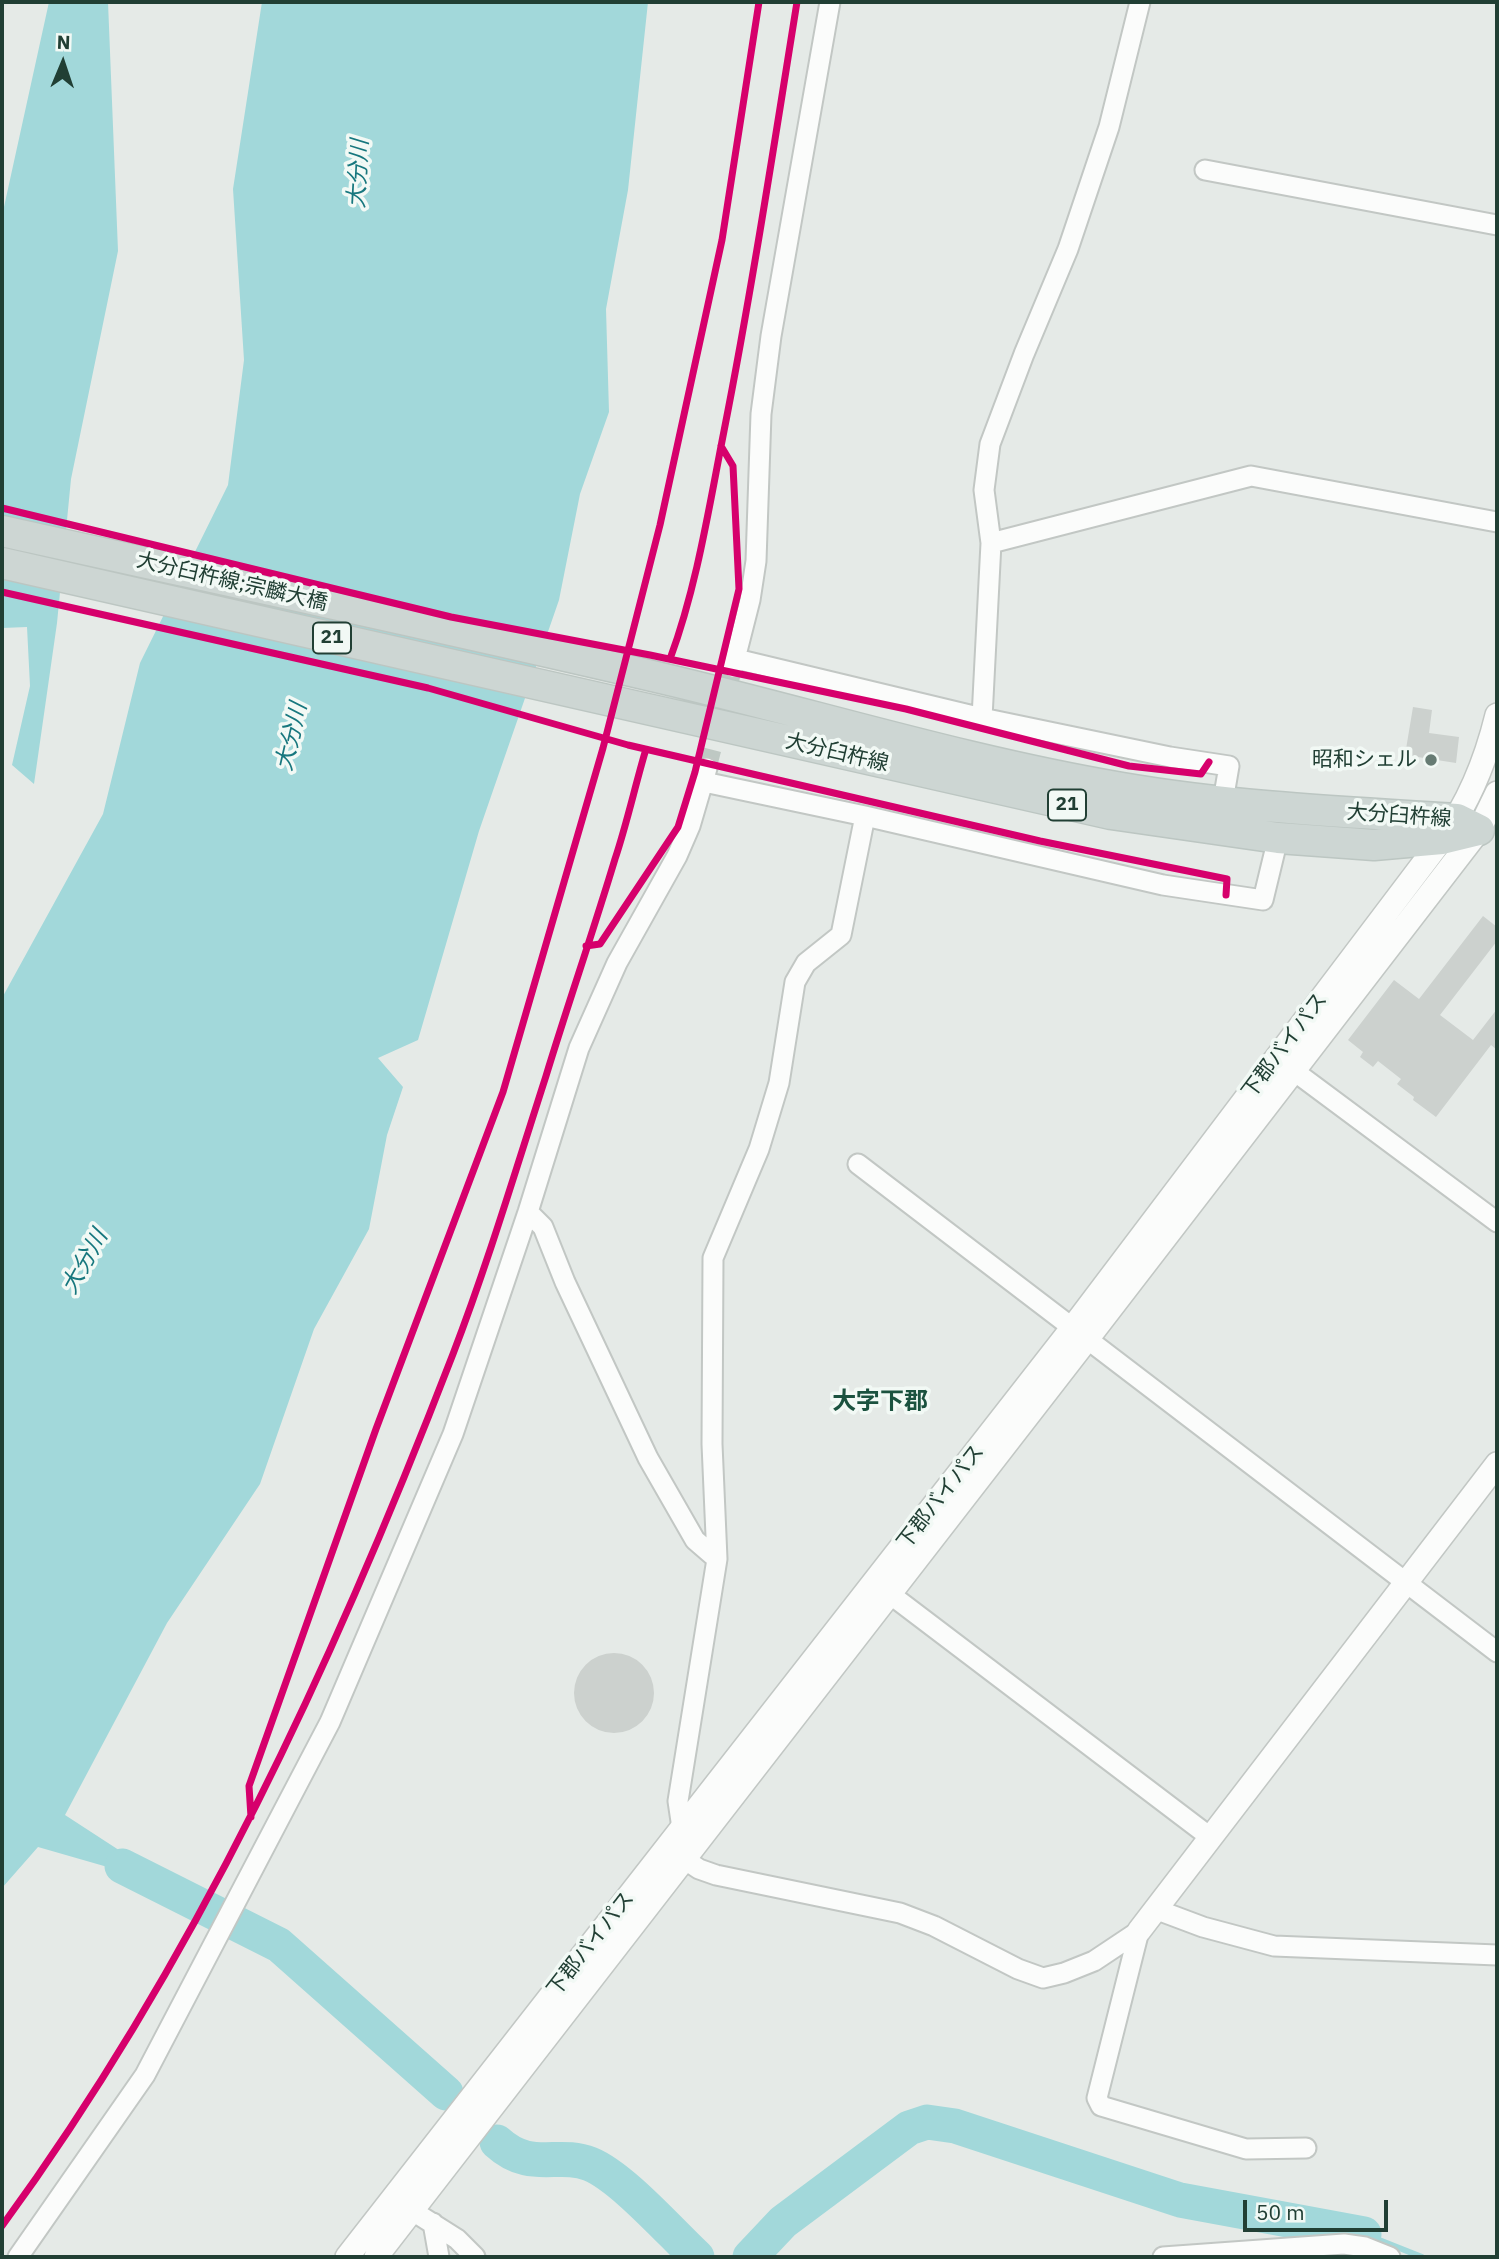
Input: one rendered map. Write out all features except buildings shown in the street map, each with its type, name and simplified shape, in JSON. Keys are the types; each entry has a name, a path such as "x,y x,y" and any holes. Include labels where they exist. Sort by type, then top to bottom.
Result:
{"main road":[{"name":"大分臼杵線;宗麟大橋","path":"2,531 667,680"},
{"name":"大分臼杵線;宗麟大橋","path":"2,563 661,713"},
{"name":"大分臼杵線","path":"667,680 999,764 1123,788 1469,830"},
{"name":"大分臼杵線","path":"661,713 1111,814 1278,838 1374,845 1469,830"}],"street":[{"path":"830,2 771,336 761,414 756,561 735,663 982,719 1170,757 1229,766 1223,801"},
{"path":"982,719 991,543 985,490 990,444 1068,248 1108,127 1140,2"},
{"path":"1205,170 1497,225"},
{"path":"991,543 1251,476 1497,522"},
{"name":"下郡バイパス","path":"1081,1332 1294,1070 1469,830 1497,715"},
{"path":"18,2257 145,2075 330,1722 453,1434 528,1212 579,1048 617,963 677,856 690,826 706,775 865,816 1163,885 1263,900 1278,838"},
{"name":"下郡バイパス","path":"347,2257 402,2205 684,1859 882,1588 1497,793"},
{"path":"682,1828 678,1801 717,1559 712,1444 713,1258 759,1149 779,1083 795,982 806,963 841,935 865,816"},
{"path":"1294,1070 1497,1222"},
{"path":"858,1164 1497,1652"},
{"path":"528,1212 543,1227 565,1282 648,1458 695,1540 717,1559"},
{"path":"684,1859 699,1869 716,1875 900,1913 934,1926 1018,1969 1043,1978 1094,1961 1139,1931 1497,1464"},
{"path":"882,1588 1210,1837"},
{"name":"下郡バイパス","path":"376,2257 402,2205 682,1828 882,1588"},
{"path":"1155,1909 1203,1927 1274,1947 1497,1955"},
{"path":"1139,1931 1097,2098 1101,2106 1246,2149 1306,2148"},
{"path":"402,2205 457,2239 475,2257"},
{"path":"433,2223 439,2257"},
{"path":"1163,2257 1344,2245 1365,2247 1390,2257"}],"water":[{"path":"49,2 108,2 118,251 71,479 57,623 34,784 12,765 30,686 27,627 2,628 2,216"},
{"name":"大分川","path":"262,2 648,2 628,190 606,309 609,412 580,494 559,600 479,831 418,1040 378,1058 403,1087 387,1135 369,1229 314,1329 260,1484 167,1623 65,1815 168,1882 161,1894 111,1868 38,1847 2,1888 2,998 103,814 140,663 228,485 244,360 233,189"}],"waterway":[{"path":"122,1866 279,1945 446,2093"},
{"path":"750,2257 783,2222 909,2128 927,2122 955,2126 1180,2200 1364,2234"},
{"path":"497,2142 521,2157 578,2161 603,2171 631,2193 697,2257"},
{"path":"1364,2234 1422,2257"}],"tunnel":[{"path":"707,768 733,667"}],"cycle path":[{"path":"251,1817 249,1786 376,1429 503,1092 603,748 660,525 722,240 759,2"},
{"path":"670,659 695,575 713,488 753,271 797,2"},
{"path":"586,946 600,944 678,827 695,772 739,589 733,466 721,446"},
{"path":"2,508 451,617 650,655 906,709 1129,766 1201,774 1209,762"},
{"path":"2,592 428,688 628,745 1040,841 1227,879 1226,895"},
{"path":"2,2226 72,2125 138,2021 199,1914 310,1695 360,1582 408,1468 478,1285 607,886 646,749"}],"place":[{"name":"昭和シェル","path":"1431,760"}],"district":[{"name":"大字下郡","path":"880,1402"}]}
